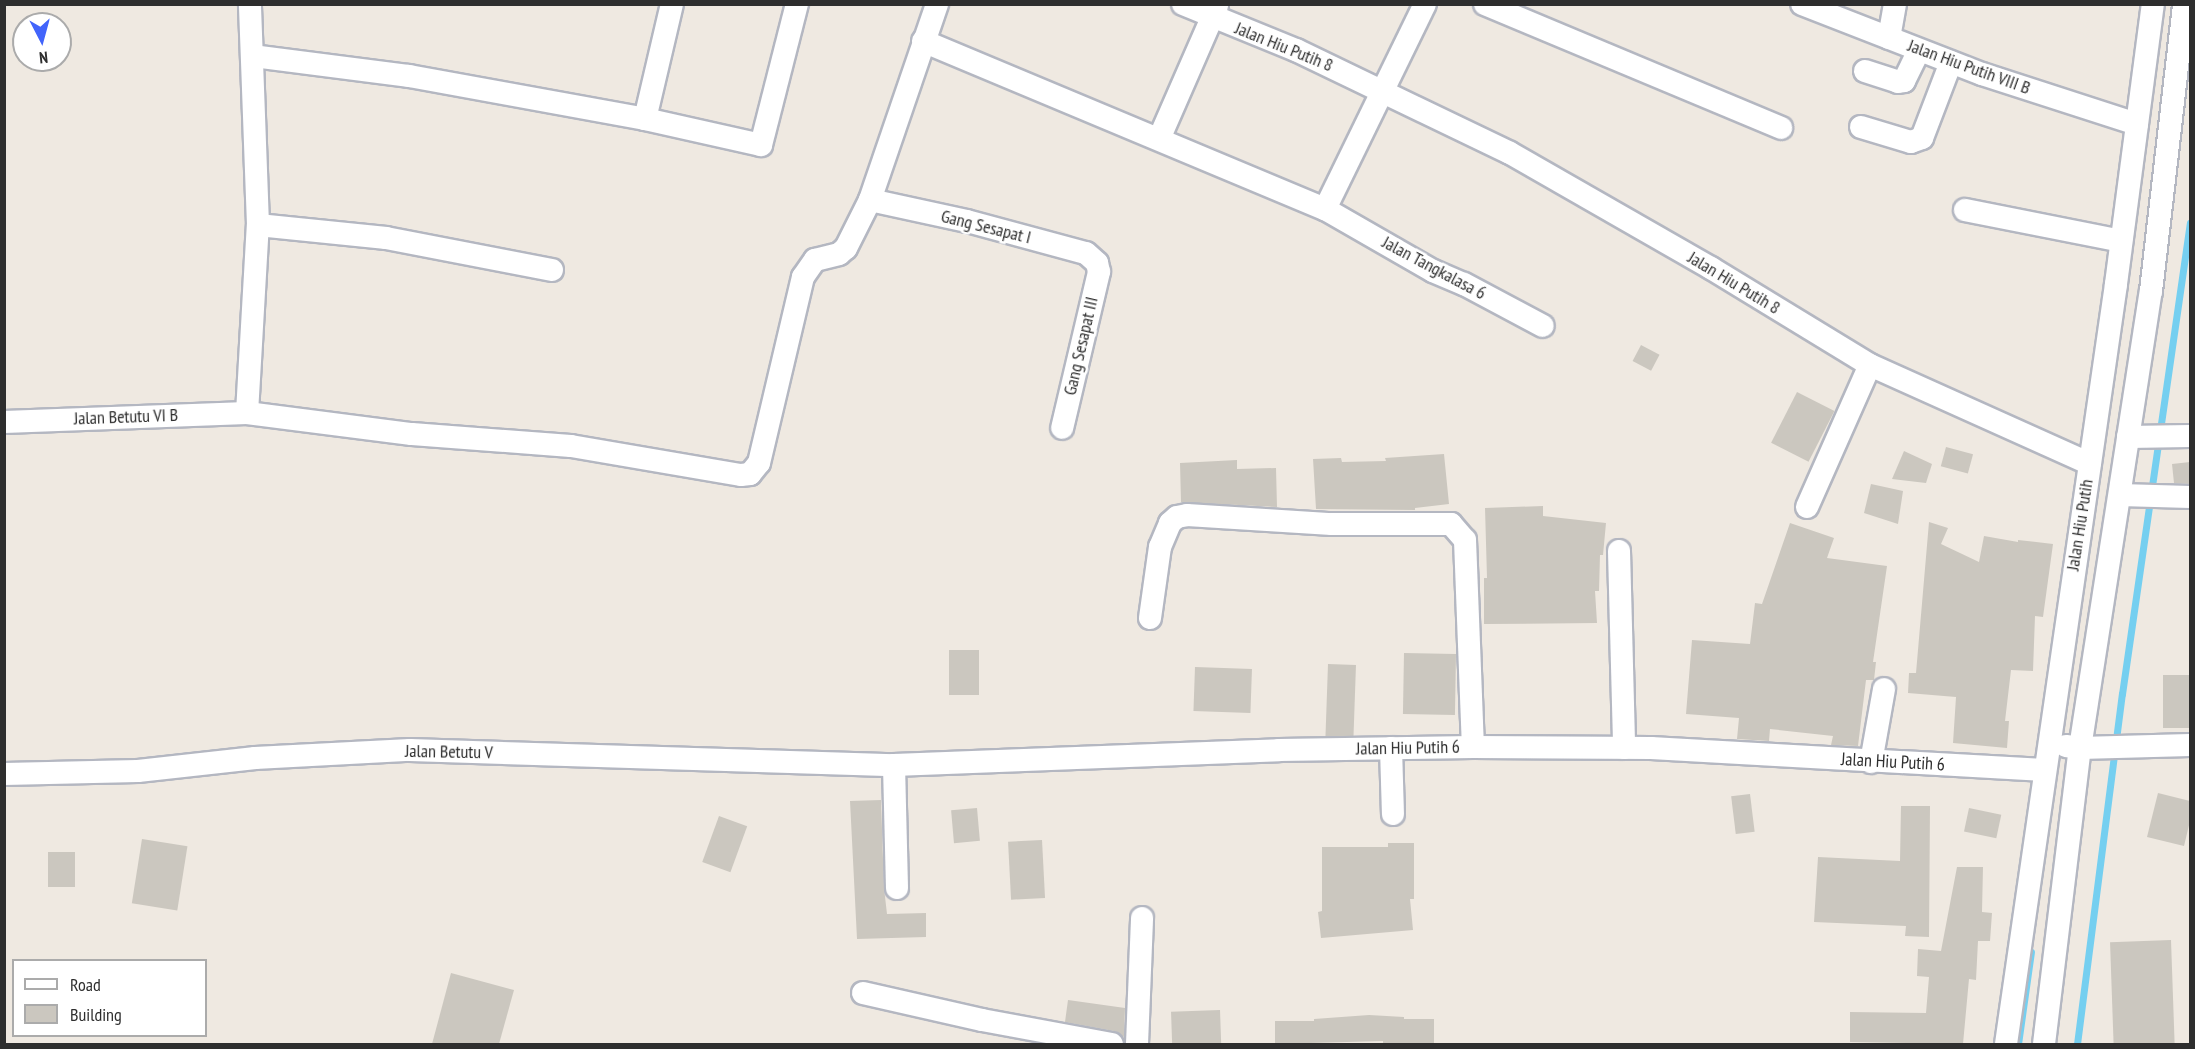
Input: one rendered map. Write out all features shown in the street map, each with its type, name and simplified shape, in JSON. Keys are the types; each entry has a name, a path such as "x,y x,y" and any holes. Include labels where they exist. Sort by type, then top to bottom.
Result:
{"street":[{"path":"247,413 258,225 250,4"},
{"path":"645,119 672,4"},
{"path":"253,56 409,76 645,119 761,145 796,4"},
{"path":"870,200 937,4"},
{"name":"Jalan Hiu Putih 8","path":"1183,4 1214,11 1384,90 1510,153 1711,268 1870,365 2090,464"},
{"path":"1325,209 1425,4"},
{"path":"1485,4 1781,128"},
{"name":"Jalan Hiu Putih VIII B","path":"1802,4 1951,62 2137,124"},
{"path":"1889,38 1895,4"},
{"name":"Jalan Hiu Putih","path":"2006,1044 2116,284 2153,4"},
{"name":"Jalan Hiu Putih","path":"2044,1044 2080,748 2151,291 2184,4"},
{"path":"1159,139 1214,11"},
{"name":"Jalan Tangkalasa 6","path":"923,41 1325,209 1433,271 1464,284 1543,326"},
{"path":"1865,72 1898,82 1904,81 1920,50"},
{"path":"1861,127 1911,142 1922,138 1951,62"},
{"name":"Gang Sesapat I","path":"870,200 967,221 1086,253 1098,263"},
{"name":"Jalan Betutu VI B","path":"4,422 247,413 412,434 572,446 741,475 750,474 759,463 803,277 815,260 839,254 846,248 870,200"},
{"path":"1965,210 2121,241"},
{"path":"258,225 386,238 552,270"},
{"name":"Gang Sesapat III","path":"1062,428 1099,272 1098,263"},
{"path":"2116,284 2151,291"},
{"path":"1808,507 1870,365"},
{"path":"2128,436 2190,436"},
{"path":"2120,495 2190,496"},
{"path":"1150,618 1160,547 1170,523 1177,517 1187,514 1332,524 1451,524 1465,540 1473,747"},
{"path":"1619,551 1624,748"},
{"path":"1871,762 1884,689"},
{"path":"2048,743 2080,748 2190,745"},
{"name":"Jalan Hiu Putih 6","path":"894,765 1473,747 1624,748 2044,770"},
{"path":"1392,748 1393,814"},
{"name":"Jalan Betutu V","path":"4,774 138,771 255,758 411,750 894,765"},
{"path":"894,765 897,888"},
{"path":"1137,1044 1142,918"},
{"path":"863,993 982,1020 1112,1044"}],"building":[{"path":"1641,345 1660,355 1651,371 1633,361"},
{"path":"1797,392 1834,411 1809,462 1771,443"},
{"path":"1946,447 1973,454 1968,474 1941,466"},
{"path":"1904,451 1932,464 1926,483 1892,479"},
{"path":"1444,454 1449,504 1415,508 1415,510 1316,509 1313,459 1341,458 1342,462 1386,461 1385,458"},
{"path":"1237,460 1237,469 1276,468 1277,507 1181,502 1180,463"},
{"path":"2190,462 2190,484 2174,483 2172,464"},
{"path":"1871,484 1903,491 1898,524 1864,513"},
{"path":"1543,506 1543,516 1606,523 1603,555 1600,555 1599,591 1595,591 1597,623 1484,624 1484,578 1487,578 1485,508"},
{"path":"1929,522 1948,528 1941,544 1979,562 1984,536 2018,542 2018,540 2053,544 2043,617 2035,616 2033,671 2011,670 2005,721 2009,721 2007,748 1953,743 1956,697 1908,693 1909,673 1916,673"},
{"path":"1790,523 1834,538 1827,558 1887,566 1873,662 1876,662 1874,680 1866,680 1858,746 1831,745 1833,736 1770,729 1769,741 1737,739 1739,718 1686,714 1692,640 1750,644 1755,603 1762,604"},
{"path":"949,650 979,650 979,695 949,695"},
{"path":"1404,653 1456,654 1455,715 1403,714"},
{"path":"1328,664 1356,665 1353,737 1325,736"},
{"path":"1195,667 1252,669 1250,713 1193,711"},
{"path":"2163,675 2190,675 2190,728 2163,728"},
{"path":"2158,793 2190,801 2190,821 2184,846 2147,837"},
{"path":"1750,794 1755,832 1736,834 1731,796"},
{"path":"881,800 887,914 926,913 926,937 857,939 850,801"},
{"path":"1901,806 1930,806 1929,937 1905,936 1906,926 1814,922 1818,857 1900,861"},
{"path":"977,808 980,841 954,843 951,810"},
{"path":"1969,808 2001,815 1996,838 1964,831"},
{"path":"719,816 747,826 730,872 702,862"},
{"path":"142,839 187,846 177,910 132,903"},
{"path":"1042,840 1045,898 1011,900 1008,842"},
{"path":"1388,843 1414,843 1414,899 1410,899 1413,930 1321,938 1318,912 1322,911 1322,847 1388,847"},
{"path":"48,852 75,852 75,887 48,887"},
{"path":"1957,867 1983,867 1982,912 1992,913 1990,941 1978,941 1976,980 1969,979 1963,1044 1850,1042 1850,1012 1926,1013 1929,977 1917,976 1918,949 1941,951"},
{"path":"2171,940 2175,1044 2114,1044 2110,942"},
{"path":"451,973 514,990 499,1044 432,1044"},
{"path":"1068,1000 1125,1008 1124,1037 1114,1031 1065,1022"},
{"path":"1220,1010 1221,1044 1172,1044 1171,1012"},
{"path":"1369,1015 1404,1017 1404,1019 1434,1019 1434,1044 1383,1044 1383,1041 1275,1044 1275,1021 1314,1021 1314,1019"}],"waterway":[{"path":"2077,1044 2122,694 2190,223"},
{"path":"2018,1044 2031,952"}]}
